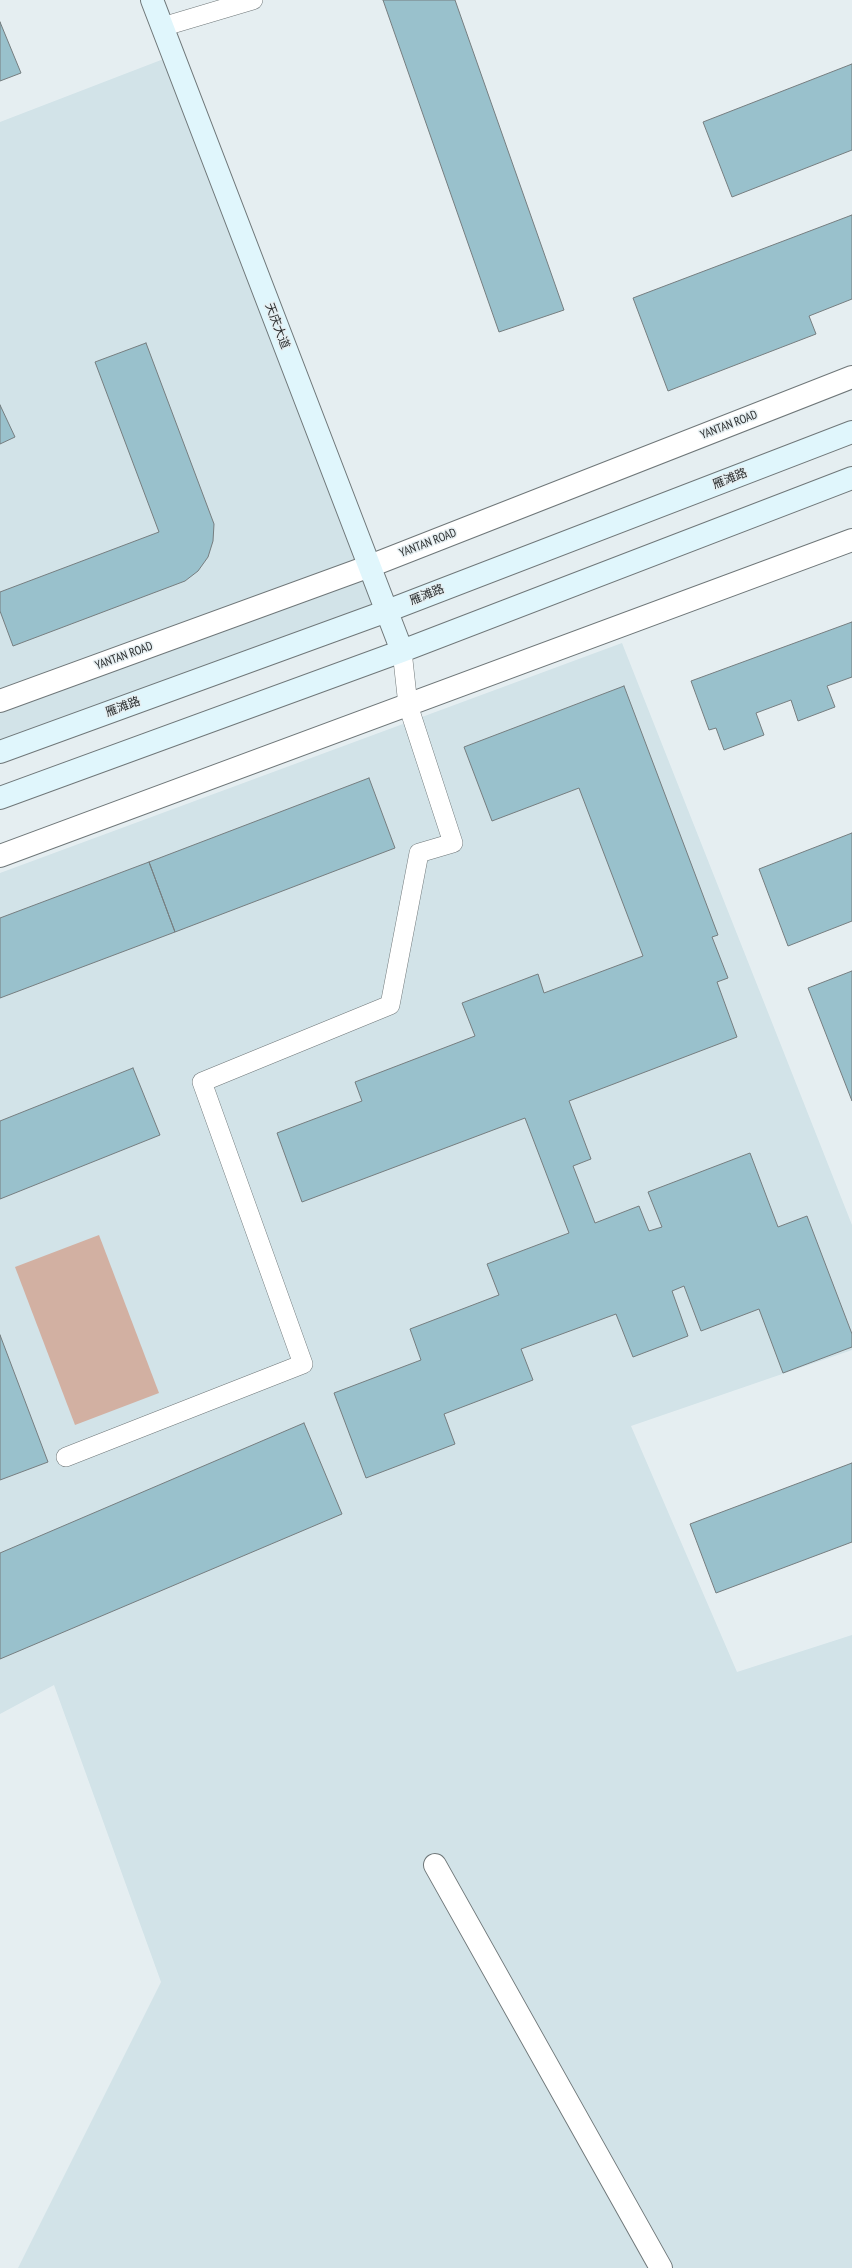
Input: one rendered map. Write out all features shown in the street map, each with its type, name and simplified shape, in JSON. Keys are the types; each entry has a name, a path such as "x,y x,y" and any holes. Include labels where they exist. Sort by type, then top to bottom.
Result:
{"main road":[{"name":"天庆大道","path":"152,0 402,651"},
{"name":"雁滩路","path":"0,752 387,611 852,432"},
{"path":"0,798 402,651 852,478"}],"street":[{"name":"YANTAN ROAD","path":"0,701 370,566 852,377"},
{"path":"0,856 852,540"},
{"path":"435,1865 661,2268"}],"lane":[{"path":"162,27 253,0"},
{"path":"66,1457 303,1364 202,1082 390,1005 419,853 453,843 408,705 402,651"}],"shaded area":[{"path":"174,55 387,611 0,752 0,122"},
{"path":"622,643 852,1225 852,1350 631,1426 737,1672 852,1635 852,2268 18,2268 161,1982 54,1685 0,1714 0,873"},
{"path":"99,1235 159,1393 75,1425 15,1267"}],"building":[{"path":"383,0 455,0 564,310 499,332"},
{"path":"0,22 21,73 0,81"},
{"path":"852,64 852,150 732,197 703,122"},
{"path":"852,215 852,299 809,316 816,334 668,391 633,298"},
{"path":"146,343 214,524 213,541 208,557 198,571 185,581 13,646 0,611 0,592 159,532 95,362"},
{"path":"0,405 15,437 0,444"},
{"path":"852,622 852,677 827,686 835,707 798,721 791,700 756,713 764,735 724,750 716,728 709,730 691,681"},
{"path":"624,686 718,935 712,937 728,978 717,982 737,1037 569,1101 591,1159 573,1166 595,1223 639,1206 649,1231 662,1227 648,1192 750,1153 778,1227 807,1216 852,1334 852,1347 783,1373 759,1309 701,1331 684,1286 672,1291 688,1336 633,1357 616,1314 521,1349 533,1380 444,1414 455,1444 366,1478 334,1393 421,1360 410,1329 499,1295 487,1264 569,1233 525,1118 302,1202 277,1133 362,1101 355,1082 475,1036 462,1003 538,974 544,993 643,956 579,788 492,821 464,747"},
{"path":"369,778 395,848 175,932 149,862"},
{"path":"852,833 852,921 788,946 759,869"},
{"path":"149,862 175,932 0,998 0,918"},
{"path":"852,971 852,1101 808,988"},
{"path":"133,1068 160,1135 0,1199 0,1121"},
{"path":"0,1335 48,1462 0,1480"},
{"path":"304,1423 342,1514 0,1659 0,1553"},
{"path":"852,1463 852,1542 716,1593 690,1524"}]}
